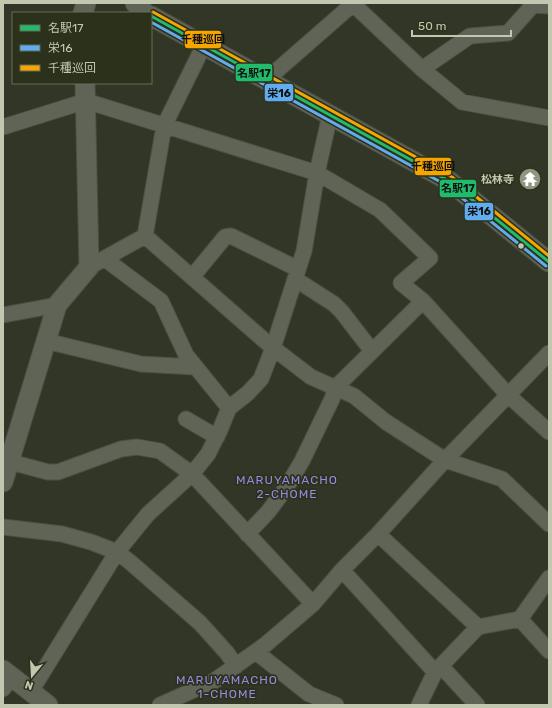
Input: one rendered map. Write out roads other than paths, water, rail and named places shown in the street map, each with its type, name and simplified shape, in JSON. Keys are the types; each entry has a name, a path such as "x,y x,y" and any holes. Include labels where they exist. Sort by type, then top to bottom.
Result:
{"street":[{"path":"135,3 144,12"},
{"path":"266,80 353,3 422,69 462,102 549,118"},
{"path":"422,69 470,36 508,33 541,5"},
{"path":"152,17 449,181 549,262"},
{"path":"145,236 164,126 204,45"},
{"path":"85,92 97,263"},
{"path":"3,128 85,92 164,126 317,173 380,210 430,258 401,283 423,301 508,395 549,432"},
{"path":"31,691 117,552 148,514 192,474 208,454 229,408 248,393 261,379 273,348 304,251 317,173 330,115"},
{"path":"3,482 6,461 57,304 97,263 145,236"},
{"path":"145,236 273,348 311,377 354,396 386,422 445,460 502,479 549,524"},
{"path":"192,277 225,237 231,236 296,274 334,304 342,312 372,352"},
{"path":"97,263 161,300 186,355 195,368 229,408"},
{"path":"247,534 268,512 286,488 302,461 336,388 423,301"},
{"path":"3,315 57,304"},
{"path":"46,341 141,364 195,368"},
{"path":"160,705 214,681 256,652 313,604 342,570 378,534 445,460 508,395 546,361"},
{"path":"186,419 217,437"},
{"path":"6,461 48,472 58,472 122,449 137,447 160,451 192,474 313,604"},
{"path":"3,527 62,534 91,542 117,552 200,622 227,653 236,666"},
{"path":"378,534 478,627"},
{"path":"342,570 438,669 477,705"},
{"path":"419,705 438,669 478,627 520,619 549,578"},
{"path":"520,619 549,651"},
{"path":"256,652 310,694 336,705"},
{"path":"6,678 31,691 48,705"}],"place":[{"name":"松林寺","path":"530,179"}],"district":[{"name":"MARUYAMACHO 2-CHOME","path":"287,487"},
{"name":"MARUYAMACHO 1-CHOME","path":"227,687"}]}
